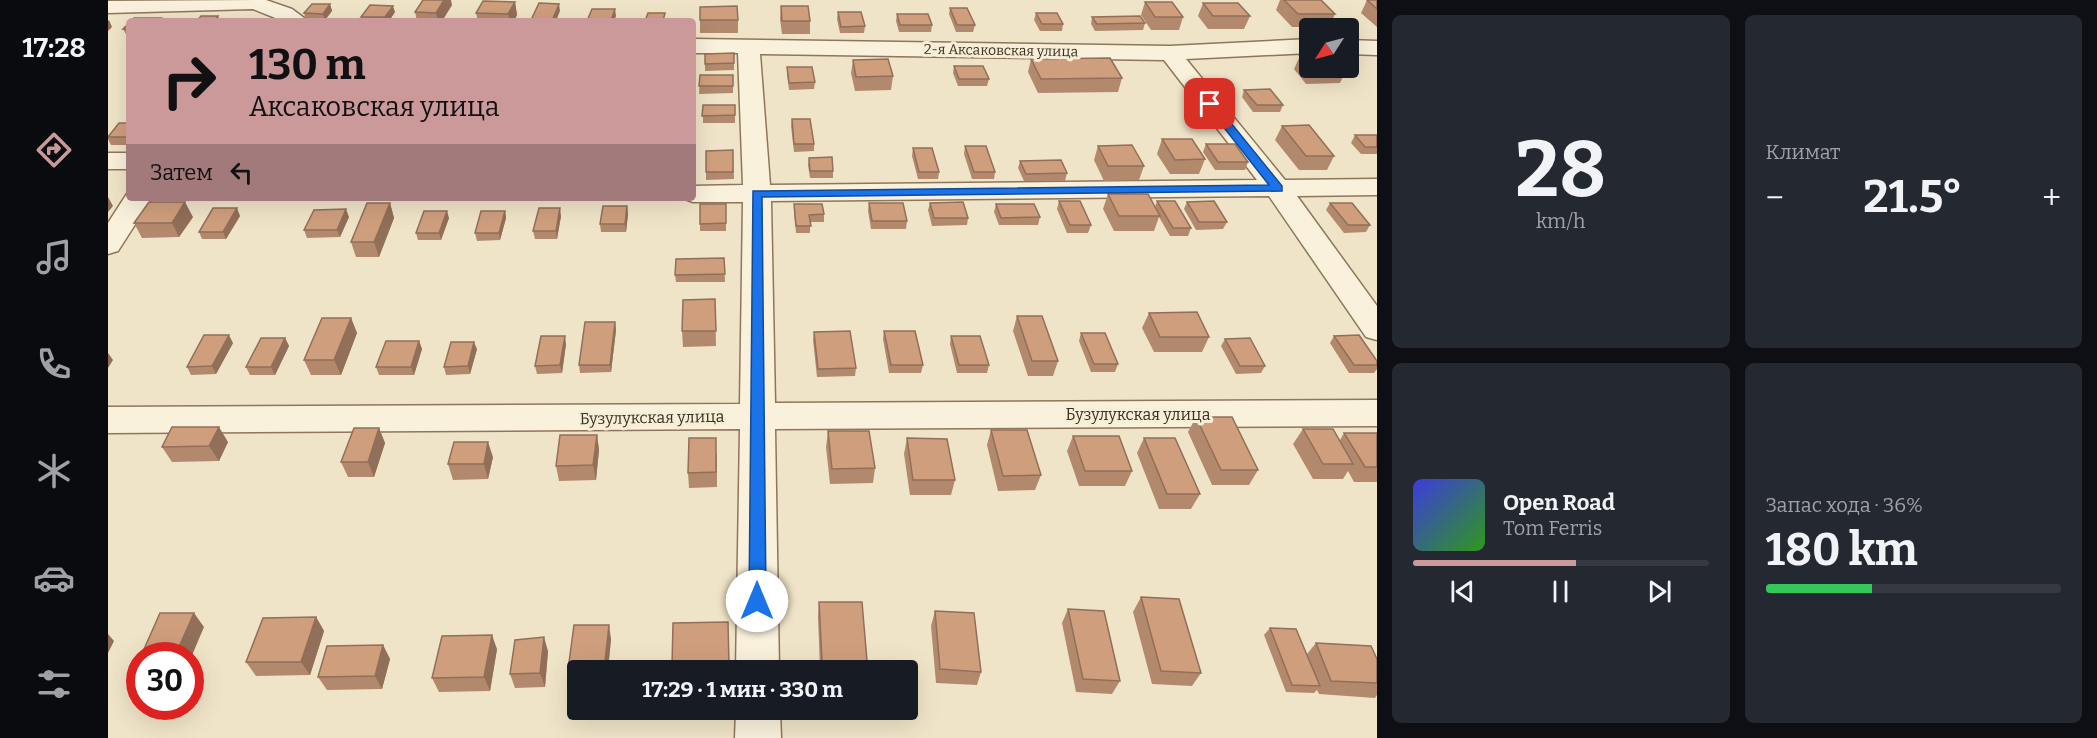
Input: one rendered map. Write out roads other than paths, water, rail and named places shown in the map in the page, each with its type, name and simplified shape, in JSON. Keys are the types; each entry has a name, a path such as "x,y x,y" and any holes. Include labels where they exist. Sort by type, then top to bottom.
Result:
{"street":[{"path":"108,7 255,3 293,18"},
{"name":"2-я Аксаковская улица","path":"696,46 1170,54 1299,47"},
{"path":"749,47 757,194 758,660"},
{"path":"1359,47 1377,48"},
{"path":"1170,54 1278,189 1377,329"},
{"path":"108,161 126,162"},
{"path":"696,194 1377,187"},
{"path":"108,245 136,201"},
{"name":"Бузулукская улица","path":"108,420 1377,413"},
{"path":"758,720 758,738"}]}
